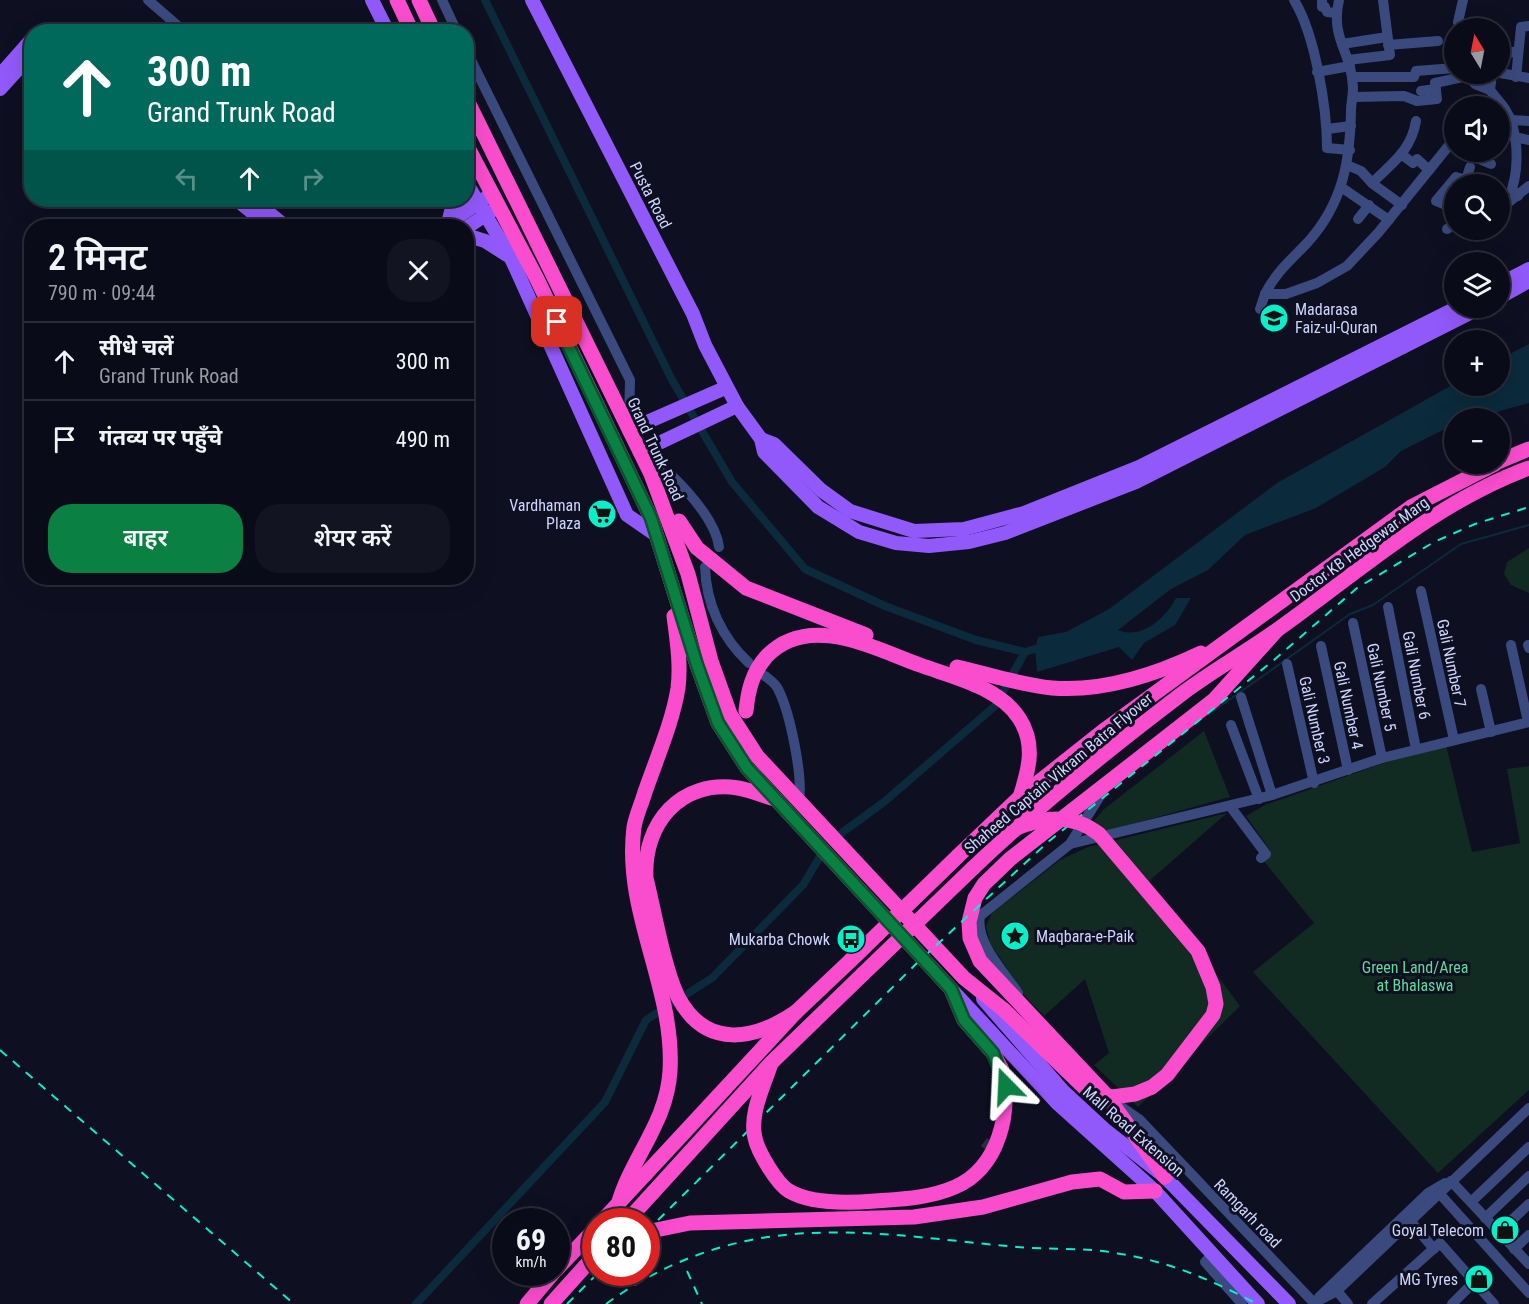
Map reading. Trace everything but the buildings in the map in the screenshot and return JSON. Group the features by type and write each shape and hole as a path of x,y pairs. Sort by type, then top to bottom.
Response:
{"highway":[{"path":"397,0 408,24"},
{"path":"419,0 430,24"},
{"name":"Grand Trunk Road","path":"474,114 656,488 688,574 711,661 730,714 752,747 801,810"},
{"name":"Grand Trunk Road","path":"474,165 489,204 537,279 651,518 718,723 747,768 778,801 801,810"},
{"path":"1510,457 1529,449"},
{"name":"Doctor KB Hedgewar Marg","path":"1276,630 1422,522 1492,482 1529,468"},
{"name":"Doctor KB Hedgewar Marg","path":"1256,622 1411,507 1475,474"},
{"path":"656,488 697,549 746,588 824,621 956,667 1052,688 1082,687 1151,672 1191,657 1256,622"},
{"path":"669,578 679,658 678,690 634,824 632,852 635,895 679,998 686,1009 704,1026 728,1035 754,1034 777,1025 796,1012"},
{"name":"Shaheed Captain Vikram Batra Flyover","path":"615,1208 796,1012 1020,796 1103,731 1256,622"},
{"path":"1165,1177 1106,1095 976,954 969,930 972,905 984,884 1011,859 1214,700 1276,630"},
{"name":"Shaheed Captain Vikram Batra Flyover","path":"639,1208 771,1063 1014,829 1180,695 1276,630"},
{"path":"752,747 746,711 752,678 772,651 787,641 810,636 853,641 965,682 991,693 1011,707 1024,728 1030,752 1030,764 1020,796"},
{"path":"618,1205 623,1186 659,1121 666,1102 671,1045 653,939 646,878 645,861 651,835 668,810 691,794 722,787 739,788 778,801"},
{"path":"801,810 877,882 964,978 1004,1010 1088,1091 1112,1097 1135,1094 1152,1087 1167,1075 1206,1028 1216,1004 1213,987 1198,951 1099,834 1083,823 1061,818 1038,820 1014,829"},
{"path":"771,1063 755,1113 754,1137 762,1158 789,1191 839,1204 918,1198 957,1186 977,1171 988,1158 1002,1128 1006,1086 1001,1068 993,1053 964,1020 951,989 864,895 801,810"},
{"path":"660,1229 690,1223 914,1217 983,1207 1072,1182 1100,1179 1124,1192 1155,1191"},
{"path":"570,1255 582,1243"},
{"path":"551,1304 582,1269"},
{"path":"527,1304 542,1286"}],"main road":[{"path":"372,0 384,24"},
{"name":"Pusta Road","path":"532,0 693,314 725,388 730,409 761,439"},
{"path":"0,75 24,48"},
{"path":"0,89 24,63"},
{"path":"474,190 489,204 627,515 656,536"},
{"path":"458,219 489,204"},
{"path":"474,220 489,204"},
{"path":"246,207 260,219"},
{"path":"262,207 276,219"},
{"path":"474,238 485,241 511,258"},
{"path":"1510,279 1529,269"},
{"path":"1510,291 1529,281"},
{"path":"761,439 774,444 821,490 850,511 887,525 914,531 964,529 1024,513 1139,467 1444,314"},
{"path":"761,439 764,452 818,507 859,532 896,543 929,546 969,542 1005,533 1157,472 1460,318"},
{"path":"629,430 725,388"},
{"path":"640,452 676,437 730,409"},
{"name":"Mall Road Extension","path":"964,978 1064,1092 1104,1129 1165,1177 1289,1304"},
{"name":"Mall Road Extension","path":"951,989 1057,1103 1155,1191 1209,1258 1258,1304"}],"street":[{"path":"148,0 175,24"},
{"path":"442,0 454,24"},
{"path":"1260,309 1264,294 1275,274 1309,241 1341,187 1347,165 1353,97 1350,68 1337,31 1336,13 1340,0"},
{"path":"1317,72 1350,68 1390,55 1383,0"},
{"path":"1459,18 1463,0"},
{"path":"1297,1 1309,33 1317,72 1327,129 1327,148 1350,150"},
{"path":"1322,1 1327,12 1336,13"},
{"path":"1516,77 1521,27 1529,26"},
{"path":"1342,44 1438,41"},
{"path":"1510,52 1518,51"},
{"path":"474,66 630,381 629,430"},
{"path":"1350,68 1414,78 1416,71 1444,69"},
{"path":"1510,76 1529,78"},
{"path":"1353,97 1404,96 1417,101 1437,99 1436,83 1444,81"},
{"path":"1475,84 1490,90"},
{"path":"1491,84 1491,96"},
{"path":"1420,91 1436,89"},
{"path":"1518,196 1512,189 1516,164 1510,120 1529,121"},
{"path":"1372,183 1389,169 1409,145 1416,121"},
{"path":"1327,129 1351,126"},
{"path":"1514,137 1529,138"},
{"path":"1264,294 1287,294 1337,273 1360,254 1444,152"},
{"path":"1401,154 1413,163 1417,159 1429,171"},
{"path":"1470,174 1472,162 1491,164"},
{"path":"1347,165 1361,171 1372,183 1402,205"},
{"path":"1510,202 1529,186"},
{"path":"1341,187 1389,220"},
{"path":"1444,191 1436,201 1444,204"},
{"path":"1358,219 1369,206"},
{"path":"640,452 658,462 682,487 715,533 718,547"},
{"path":"705,567 705,582 720,625 732,645 749,663"},
{"name":"Gali Number 7","path":"1421,591 1454,741"},
{"name":"Gali Number 6","path":"1388,607 1416,749"},
{"name":"Gali Number 5","path":"1353,623 1382,758"},
{"path":"1070,844 1259,799 1314,783 1382,758 1528,722 1511,645"},
{"name":"Gali Number 4","path":"1321,646 1348,770"},
{"name":"Gali Number 3","path":"1287,664 1314,783"},
{"path":"765,676 776,685 781,697 799,767 801,810"},
{"path":"1481,689 1491,732"},
{"path":"1241,697 1272,795"},
{"path":"1232,725 1259,799"},
{"path":"1032,1016 982,940 978,926 980,916 1070,844 1110,781"},
{"path":"1230,806 1266,854 1261,858"},
{"name":"Ramgarh road","path":"1106,1095 1139,1119 1314,1304"},
{"path":"1314,1304 1408,1218 1439,1193 1529,1108"},
{"path":"1471,1202 1529,1147"},
{"path":"1485,1218 1529,1176"},
{"path":"1314,1304 1337,1291 1408,1218 1428,1193 1451,1180"},
{"path":"1451,1180 1529,1264"},
{"path":"1439,1193 1529,1293"},
{"path":"1499,1232 1529,1204"},
{"path":"1408,1218 1434,1249"},
{"path":"1515,1249 1529,1235"},
{"path":"1372,1304 1440,1243 1494,1304"},
{"path":"1209,1258 1242,1304"},
{"path":"1452,1304 1474,1282"},
{"path":"1337,1291 1348,1304"}],"green space":[{"path":"1529,548 1529,593 1511,585 1504,574 1507,562"},
{"path":"1204,731 1230,797 1107,831 1094,821 1103,810"},
{"name":"Green Land/Area at Bhalaswa","path":"1446,745 1472,852 1520,843 1507,769 1529,766 1529,1090 1438,1173 1253,972 1314,923 1263,860 1270,850 1246,816 1265,805 1415,752"},
{"path":"1227,813 1148,882 1240,1006 1138,1107 1094,1065 1109,1053 1085,979 1044,1016 1025,996 990,943 986,926 992,913 1060,860 1088,847"}],"water":[{"path":"1529,344 1529,403 1510,408 1444,408 1444,430 1401,451 1385,467 1316,508 1245,535 1208,570 1171,589 1118,630 1135,632 1144,630 1166,613 1176,598 1191,598 1175,625 1144,643 1132,660 1119,647 1037,672 1035,649 1038,637 1066,632 1109,609 1277,483 1444,389 1444,396 1510,396 1510,354"}],"waterway":[{"path":"485,0 672,380 732,482 805,569 885,606 976,640 1025,652"},
{"path":"1208,715 1350,614 1373,605 1461,544 1529,525"},
{"path":"832,840 884,802 995,706 1025,652 1045,646"},
{"path":"416,1304 605,1102 646,1020 712,978 803,885 824,850"}],"tunnel":[{"path":"984,1142 1000,1154"}],"railway":[{"path":"660,1218 917,963 1048,842 1274,660 1357,588 1434,542 1475,524 1529,507"},
{"path":"0,1050 294,1304"},
{"path":"606,1304 636,1284 668,1267 719,1248 771,1237 841,1232 912,1236 1017,1247 1108,1252 1174,1267 1208,1280 1257,1304"},
{"path":"687,1271 702,1304"},
{"path":"567,1304 585,1286"}],"place":[{"name":"Madarasa Faiz-ul-Quran","path":"1274,318"},
{"name":"Vardhaman Plaza","path":"602,514"},
{"name":"Maqbara-e-Paik","path":"1015,936"},
{"name":"Mukarba Chowk","path":"851,939"},
{"name":"Goyal Telecom","path":"1505,1230"},
{"name":"MG Tyres","path":"1479,1279"}],"route":[{"path":"557,322 651,518 697,665 718,723 747,768 951,989 964,1020 993,1053 1001,1068 1006,1086"}]}
